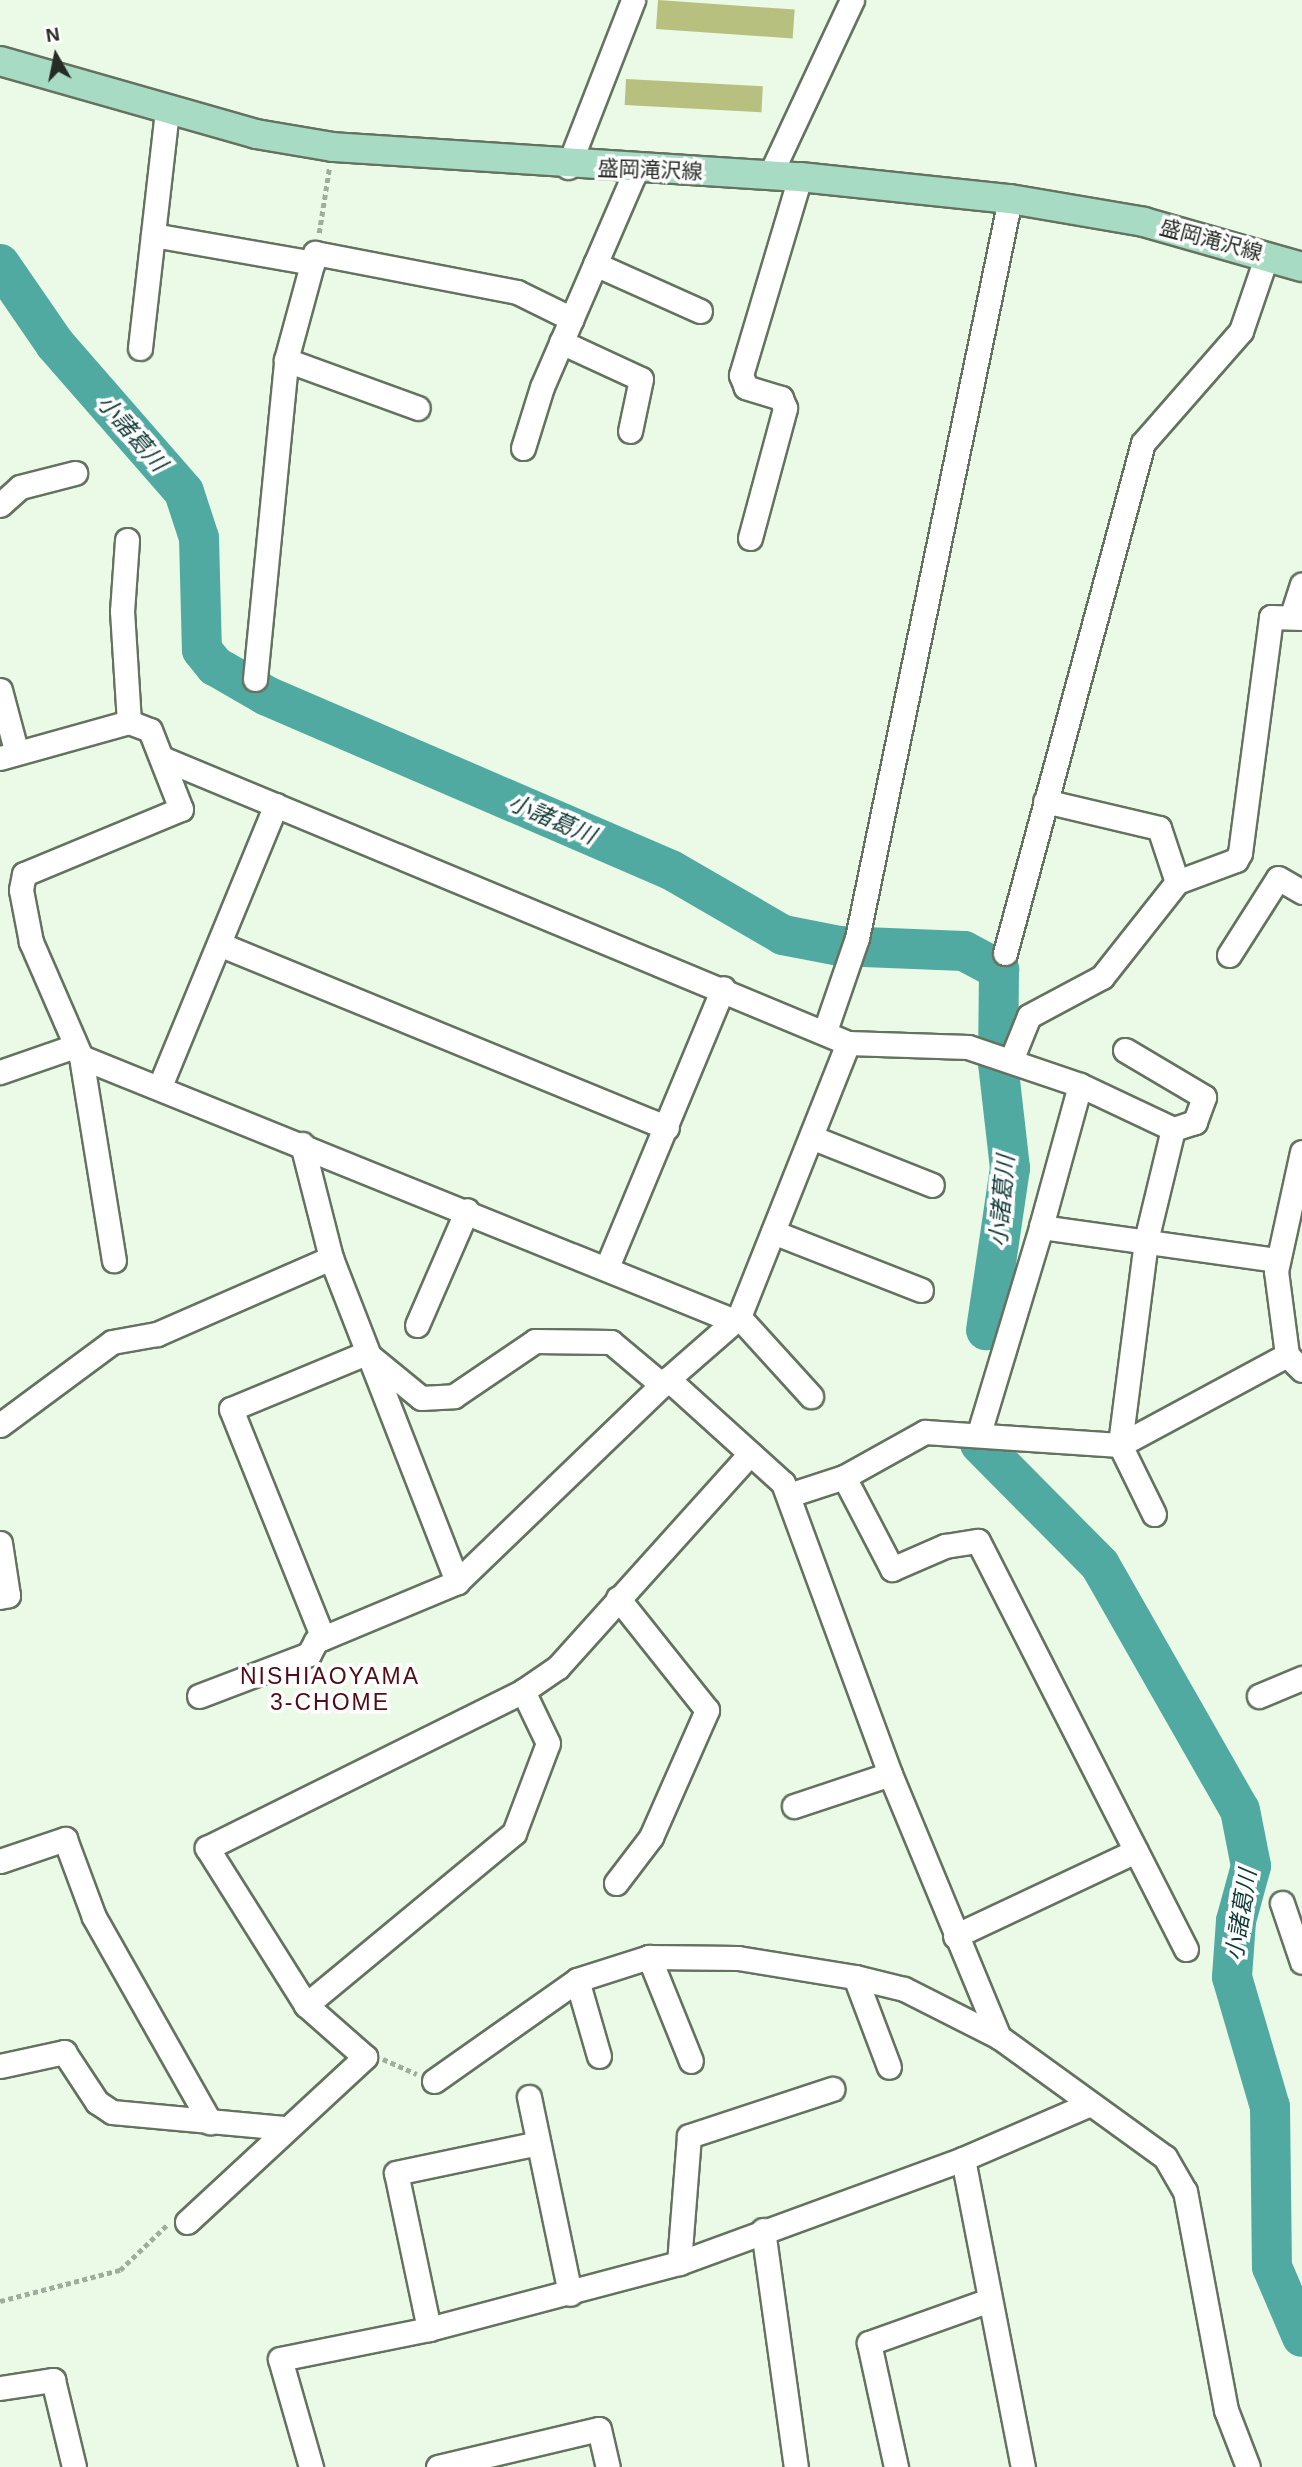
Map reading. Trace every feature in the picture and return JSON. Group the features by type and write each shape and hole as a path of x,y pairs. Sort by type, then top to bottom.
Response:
{"main road":[{"name":"盛岡滝沢線","path":"0,61 167,111 333,147 568,167 800,177 1010,199 1144,222 1301,264"}],"street":[{"path":"568,167 633,0"},
{"path":"770,175 852,0"},
{"path":"140,348 167,111"},
{"path":"523,448 561,342 636,170"},
{"path":"750,538 785,408 781,398 746,387 741,375 800,177"},
{"path":"826,1028 854,948 1010,199"},
{"path":"153,235 314,258 516,292 572,319"},
{"path":"1005,953 1143,443 1241,331 1266,255"},
{"path":"255,679 286,360 314,258"},
{"path":"595,264 700,311"},
{"path":"561,342 641,379 630,431"},
{"path":"286,360 418,408"},
{"path":"0,505 20,487 75,473"},
{"path":"127,540 122,611 129,722"},
{"path":"1005,1056 1029,1016 1102,976 1177,883 1236,860 1240,853 1271,617 1297,616 1302,585"},
{"path":"0,690 8,754 129,722 150,730 181,809 24,874 10,891 77,1052 114,1260"},
{"path":"162,758 826,1028 848,1042 1005,1056 1080,1085 1173,1129 1195,1122 1204,1097 1125,1050"},
{"path":"1045,801 1159,828 1177,883"},
{"path":"160,1086 276,805"},
{"path":"1228,955 1278,878 1302,892"},
{"path":"219,944 667,1128"},
{"path":"607,1268 723,988"},
{"path":"199,1696 309,1654 323,1638 457,1582 665,1382 735,1319 773,1232 848,1042"},
{"path":"0,1072 77,1052 735,1319 811,1396"},
{"path":"979,1433 1041,1227 1080,1085"},
{"path":"1154,1514 1120,1446 1146,1241 1173,1129"},
{"path":"811,1137 932,1185"},
{"path":"302,1144 331,1258 457,1582"},
{"path":"789,1495 844,1477 925,1432 979,1433 1120,1446 1295,1362 1277,1260 1302,1152"},
{"path":"416,1325 467,1210"},
{"path":"1041,1227 1277,1260"},
{"path":"773,1232 921,1290"},
{"path":"0,1425 112,1342 158,1334 331,1258"},
{"path":"366,1353 421,1398 454,1396 536,1341 611,1342 665,1382 750,1454 789,1495 890,1774 999,2037"},
{"path":"323,1638 231,1409 366,1353"},
{"path":"187,2222 365,2057 306,2006 207,1848 523,1691 558,1667 750,1454"},
{"path":"844,1477 892,1569 944,1546 978,1541 1186,1949"},
{"path":"0,1543 8,1595 0,1597"},
{"path":"616,1883 651,1838 707,1710 618,1598"},
{"path":"1259,1696 1302,1678"},
{"path":"306,2006 514,1833 548,1743 523,1691"},
{"path":"794,1806 890,1774"},
{"path":"0,1861 65,1839 93,1917 210,2122"},
{"path":"955,1936 1136,1851"},
{"path":"1282,1903 1302,1962"},
{"path":"649,1957 691,2061"},
{"path":"434,2081 578,1980 649,1957 738,1958 855,1977 904,1989 1042,2062 1090,2104 1165,2157 1185,2191 1226,2410 1248,2467"},
{"path":"855,1977 889,2067"},
{"path":"578,1980 599,2056"},
{"path":"0,2066 64,2052 97,2102 112,2112 286,2128"},
{"path":"679,2263 689,2136 832,2089"},
{"path":"529,2097 570,2294"},
{"path":"311,2467 280,2359 429,2329 570,2294 679,2263 763,2230 963,2159 1090,2104"},
{"path":"429,2329 396,2173 538,2143"},
{"path":"963,2159 1023,2467"},
{"path":"763,2230 796,2467"},
{"path":"895,2467 869,2343 990,2300"},
{"path":"0,2388 53,2380 74,2467"},
{"path":"451,2465 599,2429 608,2467"}],"path":[{"path":"314,258 333,147"},
{"path":"365,2057 434,2081"},
{"path":"0,2301 120,2270 160,2225 187,2222"}],"building":[{"path":"658,0 795,10 793,38 656,29"},
{"path":"626,79 763,86 761,112 625,105"}],"waterway":[{"name":"小諸葛川","path":"0,264 55,344 184,492 199,538 202,650 215,666 267,696 671,870 783,935 839,946 964,951 999,970 998,1063 1010,1168 986,1330"},
{"name":"小諸葛川","path":"980,1444 1100,1565 1240,1810 1251,1866 1236,1921 1232,1977 1270,2107 1272,2267 1302,2337"}],"district":[{"name":"NISHIAOYAMA 3-CHOME","path":"330,1689"}]}
